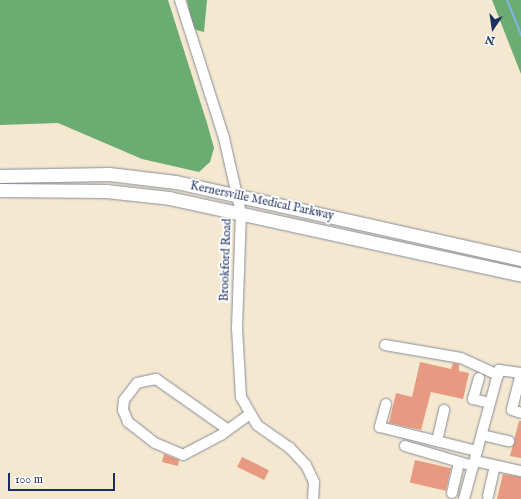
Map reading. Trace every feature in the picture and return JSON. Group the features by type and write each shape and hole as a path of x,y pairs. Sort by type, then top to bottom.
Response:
{"main road":[{"name":"Kernersville Medical Parkway","path":"5,176 134,176 237,194 521,259"},
{"path":"5,176 5,190"},
{"name":"Kernersville Medical Parkway","path":"5,190 154,196 241,213 521,275"},
{"path":"445,257 448,243"}],"street":[{"name":"Brookford Road","path":"180,0 224,138 241,213 238,364 242,396 250,415 264,432 289,447 306,465 314,482 313,499"},
{"path":"385,345 461,358 498,372 521,373 518,392 512,410 521,413"},
{"path":"464,499 498,372"},
{"path":"479,378 473,399 490,403"},
{"path":"227,429 156,379 137,383 124,400 123,410 128,422 168,451 183,455 227,429 250,415"},
{"path":"386,404 380,427 437,441 475,459 495,466 521,471"},
{"path":"437,441 444,410"},
{"path":"482,435 509,441"},
{"path":"404,446 459,463 475,459"},
{"path":"452,493 459,463"},
{"path":"488,496 495,466"}],"green space":[{"path":"0,0 168,0 214,148 210,162 199,172 142,159 58,123 0,125"},
{"path":"187,0 207,0 204,32 193,29"},
{"path":"492,0 521,0 521,74 519,69"}],"building":[{"path":"420,362 451,369 453,363 459,364 459,371 469,373 463,399 431,392 421,430 389,423 396,393 412,397"},
{"path":"519,421 521,421 521,458 510,456"},
{"path":"164,454 179,460 178,466 162,462"},
{"path":"242,457 269,470 264,480 237,467"},
{"path":"415,460 451,468 446,491 410,482"},
{"path":"503,474 521,477 521,499 497,499"}],"waterway":[{"path":"507,0 521,35"}]}
